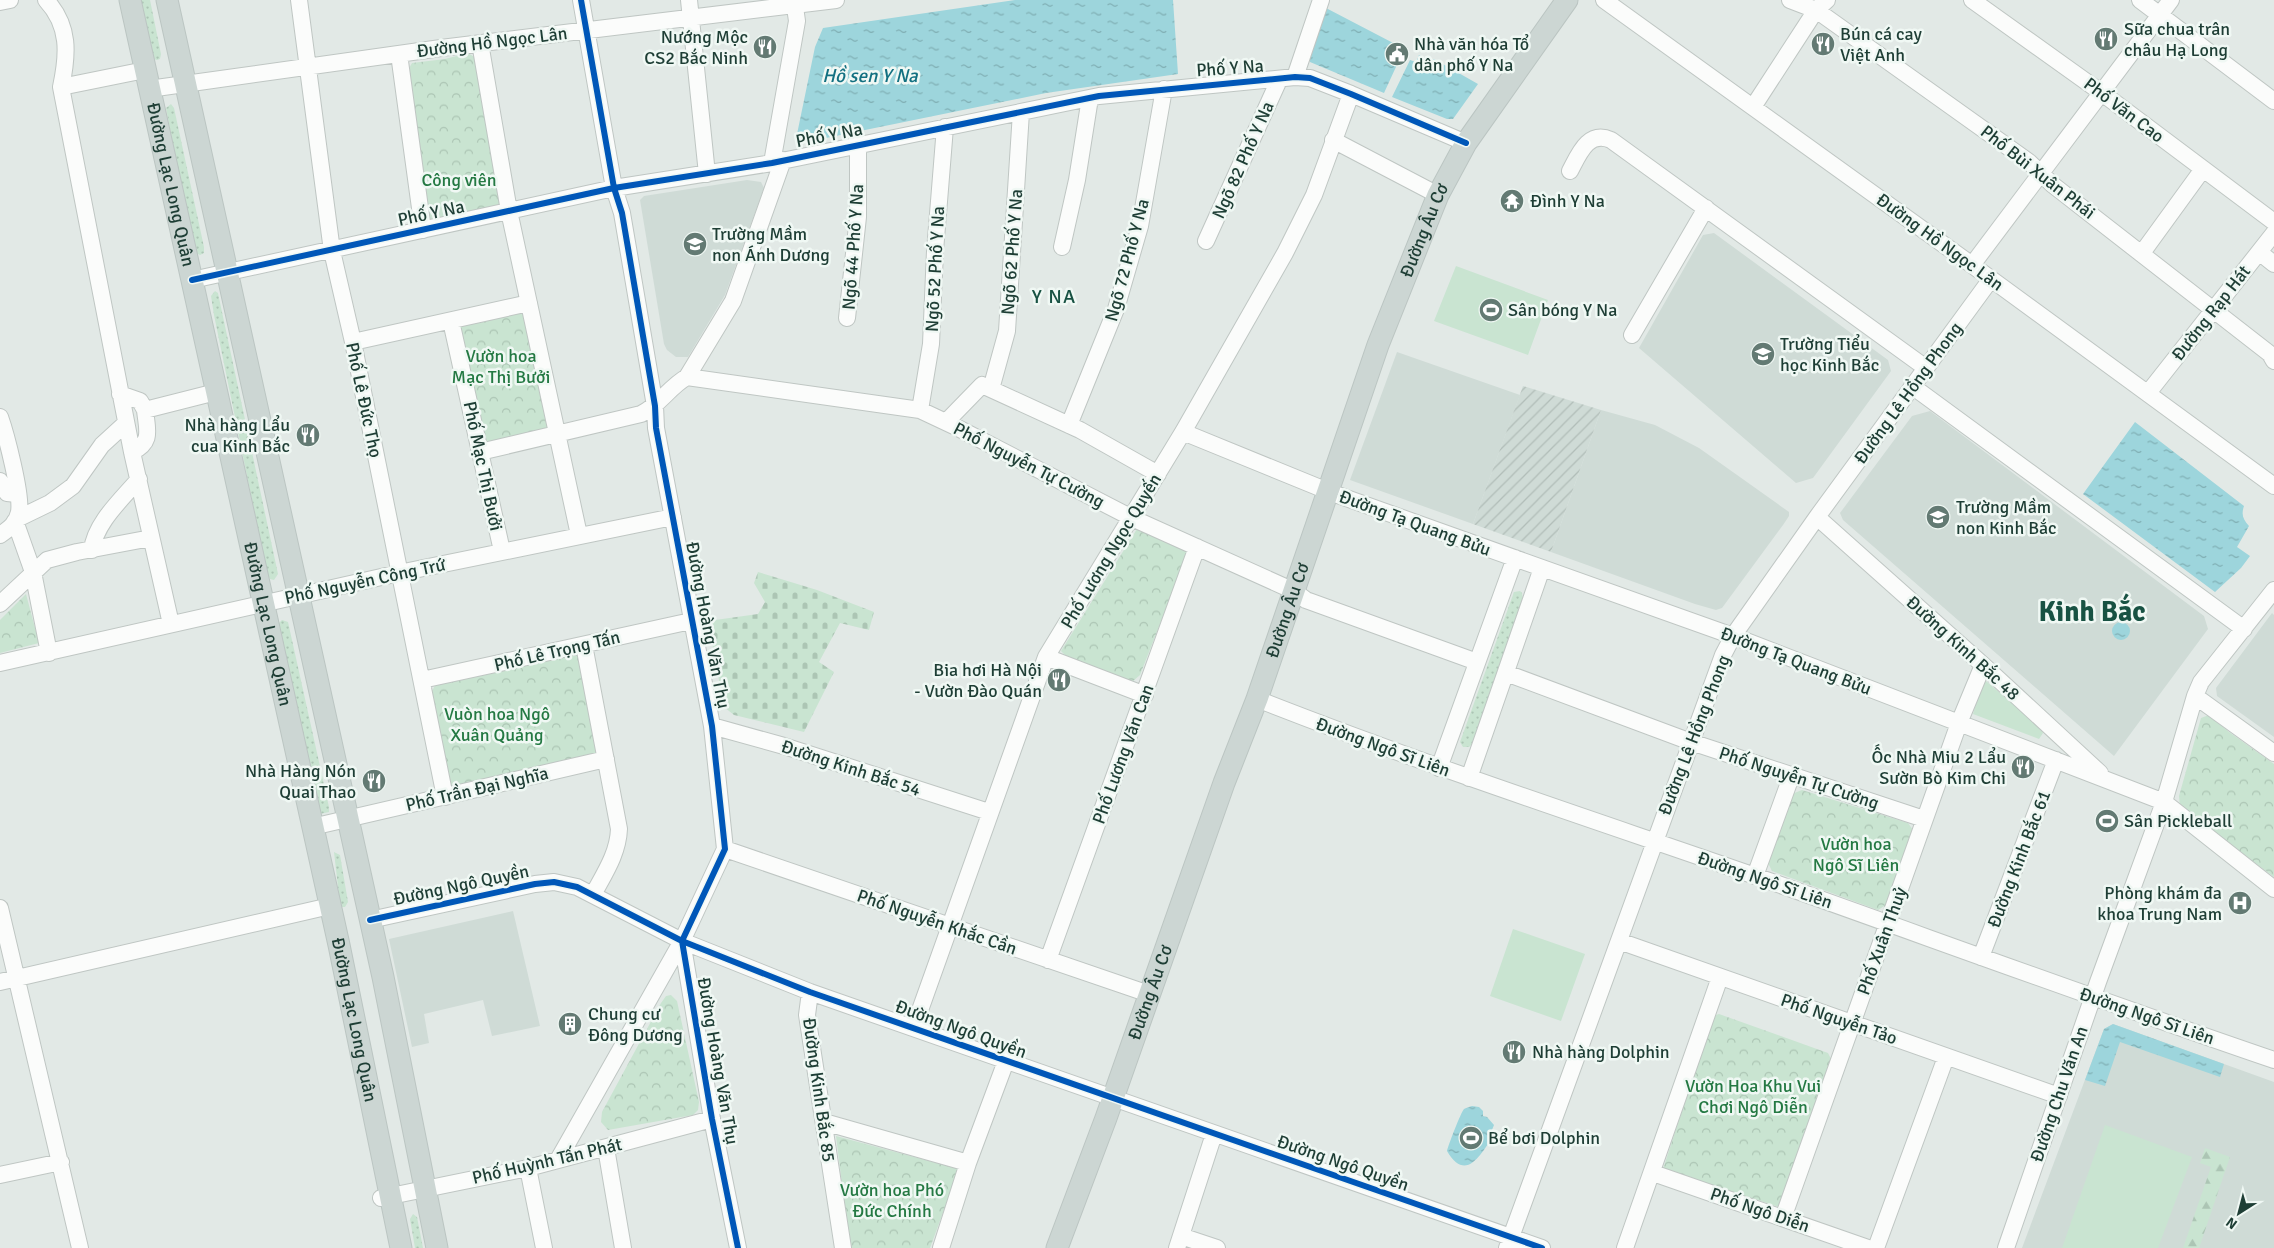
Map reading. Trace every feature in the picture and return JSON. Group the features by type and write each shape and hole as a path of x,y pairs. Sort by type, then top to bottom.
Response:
{"main road":[{"name":"Đường Lạc Long Quân","path":"130,0 330,906 386,1197 401,1248"},
{"name":"Đường Lạc Long Quân","path":"167,0 348,818 437,1248"},
{"name":"Đường Âu Cơ","path":"1057,1248 1224,783 1257,699 1327,491 1384,330 1438,195 1466,143 1567,0"}],"street":[{"path":"0,2 10,0"},
{"path":"46,0 59,17 65,30 67,57 61,87 120,394 171,624"},
{"name":"Phố Lê Đức Thọ","path":"299,0 332,251 353,342 445,797"},
{"name":"Đường Hoàng Văn Thụ","path":"581,0 614,188 622,213 655,406 656,428 712,726 725,849"},
{"path":"689,0 707,174"},
{"name":"Đường Hồ Ngọc Lân","path":"61,87 147,79 185,84 309,65 794,3 836,0"},
{"name":"Ngõ 82 Phố Y Na","path":"1206,241 1287,78 1321,0"},
{"name":"Đường Hồ Ngọc Lân","path":"1604,0 2274,485"},
{"name":"Phố Bùi Xuân Phái","path":"1790,0 1820,3 2022,156 2053,185 2142,252 2270,354 2274,361"},
{"name":"Phố Văn Cao","path":"1972,0 2102,93 2274,222"},
{"path":"2140,0 2274,101"},
{"path":"1972,265 2171,0"},
{"path":"480,452 641,414 655,406 676,384 687,377 733,301 778,161 797,21 794,3"},
{"path":"1753,107 1820,3"},
{"path":"480,43 509,212 579,535"},
{"path":"399,54 423,230"},
{"name":"Phố Y Na","path":"192,280 614,188 778,161 1090,98 1164,89 1287,78 1310,78 1466,143"},
{"name":"Ngõ 72 Phố Y Na","path":"1069,425 1116,309 1140,226 1164,89"},
{"name":"Phố Lương Ngọc Quyến","path":"914,1028 989,812 1046,657 1184,432 1302,221 1314,195 1351,94"},
{"path":"1062,246 1077,180 1090,98"},
{"name":"Ngõ 62 Phố Y Na","path":"991,389 1007,331 1021,112"},
{"name":"Ngõ 52 Phố Y Na","path":"920,410 931,344 935,251 945,127"},
{"path":"1570,171 1590,140 1606,138 1706,208 1926,368"},
{"path":"1334,140 1438,195"},
{"name":"Ngõ 44 Phố Y Na","path":"847,318 858,217 858,145"},
{"path":"2142,252 2203,169"},
{"path":"1632,335 1706,208"},
{"name":"Đường Rạp Hát","path":"2148,393 2274,233"},
{"path":"2259,252 2274,264"},
{"name":"Đường Lê Hồng Phong","path":"1509,1242 1723,654 1733,636 1816,518 1991,279"},
{"path":"353,342 529,304"},
{"name":"Phố Mạc Thị Bưởi","path":"451,321 502,552"},
{"name":"Phố Nguyễn Tự Cường","path":"687,377 920,410 1132,518 1294,591 1306,600 1477,662"},
{"path":"946,422 982,385 1069,425 1158,474"},
{"path":"1912,386 2244,629"},
{"path":"145,410 216,392"},
{"path":"120,394 140,401 145,410 146,441 142,447 132,452"},
{"path":"0,417 19,511 16,520 8,530 0,535"},
{"path":"16,520 50,503 73,486 102,445 126,423"},
{"name":"Đường Tạ Quang Bửu","path":"1184,432 1327,491 1733,636 2164,802 2274,889"},
{"path":"92,550 93,538 102,524 139,479"},
{"path":"0,481 7,493 17,494"},
{"name":"Phố Nguyễn Công Trứ","path":"0,663 400,573 673,517"},
{"name":"Đường Kinh Bắc 48","path":"1816,518 1983,665 2107,780"},
{"path":"16,520 33,572 49,653"},
{"path":"0,604 47,560 151,538"},
{"name":"Phố Lương Văn Can","path":"1048,960 1197,547"},
{"path":"1439,768 1515,558"},
{"path":"1469,778 1542,568"},
{"name":"Đường Chu Văn An","path":"2006,1248 2164,802 2195,696 2201,682 2274,590"},
{"name":"Phố Lê Trọng Tấn","path":"422,680 691,621"},
{"path":"584,645 618,815 618,840 609,866 593,895"},
{"path":"1046,657 1145,695"},
{"name":"Phố Xuân Thuỷ","path":"1782,1218 1958,723 1983,665"},
{"name":"Phố Nguyễn Tự Cường","path":"1506,673 1791,777 1924,819"},
{"path":"2195,696 2274,753"},
{"name":"Đường Ngô Sĩ Liên","path":"1257,699 1439,768 1755,876 2093,998 2274,1060"},
{"name":"Đường Kinh Bắc 54","path":"712,726 784,746 989,812"},
{"name":"Phố Trần Đại Nghĩa","path":"312,827 606,759"},
{"name":"Đường Kinh Bắc 61","path":"1981,957 2056,760"},
{"path":"1755,876 1791,777"},
{"path":"558,1160 682,941 725,849"},
{"name":"Phố Nguyễn Khắc Cần","path":"725,849 1149,994"},
{"name":"Đường Ngô Quyền","path":"370,920 535,884 554,882 569,885 593,895 682,941 810,992 1214,1134 1509,1242 1542,1248"},
{"path":"0,982 330,906"},
{"path":"0,908 80,1248"},
{"name":"Đường Hoàng Văn Thụ","path":"682,941 712,1119 738,1248"},
{"name":"Phố Nguyễn Tảo","path":"1619,941 2059,1096"},
{"path":"1625,1248 1720,977"},
{"name":"Đường Kinh Bắc 85","path":"810,992 807,1015 843,1248"},
{"path":"1876,1248 1946,1057"},
{"path":"941,1248 968,1163 1006,1061"},
{"name":"Phố Huỳnh Tấn Phát","path":"386,1197 528,1168 712,1119"},
{"path":"824,1122 968,1163"},
{"path":"1214,1134 1178,1242 1217,1248"},
{"path":"606,1148 623,1248"},
{"path":"0,1175 61,1162"},
{"path":"528,1168 544,1248"},
{"name":"Phố Ngô Diễn","path":"1652,1173 1868,1248"}],"shaded area":[{"name":"Trường Mầm non Ánh Dương","path":"747,180 761,182 764,188 725,295 688,357 676,357 667,350 664,344 640,200 644,196"},
{"name":"Trường Tiểu học Kinh Bắc","path":"1714,233 1888,360 1891,371 1813,478 1796,483 1639,348 1703,235"},
{"path":"1397,352 1520,395 1473,524 1350,480"},
{"path":"1523,386 1601,410 1551,552 1473,524"},
{"path":"1601,410 1655,425 1699,448 1789,512 1789,516 1783,525 1722,608 1716,610 1695,604 1551,552"},
{"path":"1930,411 2204,616 2208,629 2114,756 1843,520 1840,513 1912,416"},
{"path":"2272,613 2274,615 2274,737 2217,696 2216,688"},
{"path":"513,911 540,1026 492,1036 483,1000 424,1014 429,1043 412,1047 389,939"},
{"path":"2113,1024 2274,1082 2274,1248 2022,1248 2104,1029"}],"green space":[{"path":"140,0 150,0 161,54 160,59 157,60 153,59"},
{"name":"Công viên","path":"468,53 479,60 500,202 497,210 426,221 408,70 412,63 445,59"},
{"path":"171,104 174,108 204,247 204,253 200,255 194,252 166,108"},
{"name":"Sân bóng Y Na","path":"1456,266 1548,300 1528,355 1434,321"},
{"path":"215,291 218,293 278,574 274,580 270,579 267,573 214,315 211,296"},
{"name":"Vườn hoa Mạc Thị Bưởi","path":"527,311 552,427 486,448 459,322"},
{"path":"1137,529 1186,548 1187,555 1140,675 1132,682 1066,656 1061,651"},
{"path":"758,572 817,590 874,612 869,630 840,623 819,662 834,672 804,732 734,715 724,707 708,621 758,614 765,602 754,583"},
{"path":"1520,591 1523,600 1472,744 1469,747 1463,747 1460,742 1514,592"},
{"path":"26,594 39,643 0,653 0,620"},
{"path":"282,620 288,622 329,807 329,812 320,814 278,624"},
{"name":"Vuòn hoa Ngô Xuân Quảng","path":"577,650 600,752 455,792 445,784 432,691 438,680"},
{"path":"1986,681 2040,727 2043,733 2039,739 1973,714 1982,684"},
{"path":"2209,715 2229,732 2274,764 2274,877 2180,807 2179,796 2201,718"},
{"name":"Vườn hoa Ngô Sĩ Liên","path":"1802,790 1908,823 1913,830 1889,903 1878,910 1772,871 1768,863 1792,794"},
{"path":"334,852 340,855 348,902 345,907 342,907 340,904"},
{"path":"1513,929 1585,954 1561,1021 1490,996"},
{"path":"671,995 677,1001 699,1102 698,1110 693,1115 608,1130 601,1122 602,1112 661,1003 666,996"},
{"name":"Vườn Hoa Khu Vui Chơi Ngô Diễn","path":"1719,1014 1828,1053 1832,1061 1779,1207 1663,1169 1713,1016"},
{"path":"2105,1125 2192,1157 2158,1248 2062,1248"},
{"name":"Vườn hoa Phó Đức Chính","path":"836,1136 959,1169 930,1248 850,1248"},
{"path":"2205,1148 2230,1157 2199,1248 2183,1248 2211,1167 2200,1163"},
{"path":"413,1214 417,1217 423,1248 415,1248 410,1219"}],"water":[{"name":"Hồ sen Y Na","path":"1015,0 1173,0 1178,74 1046,93 821,139 796,139 815,47 823,28"},
{"path":"1326,8 1397,45 1394,52 1401,56 1384,93 1310,62 1309,58"},
{"path":"1419,55 1432,61 1434,59 1478,84 1453,119 1447,119 1392,97 1410,60 1416,62"},
{"path":"2135,422 2244,506 2243,517 2249,526 2237,547 2250,556 2241,568 2215,592 2083,494"},
{"path":"2121,622 2127,625 2130,631 2127,637 2121,640 2115,637 2112,631 2115,625"},
{"path":"2113,1024 2224,1064 2220,1077 2120,1042 2105,1086 2085,1080 2104,1029"},
{"name":"Bể bơi Dolphin","path":"1472,1106 1479,1107 1483,1111 1483,1116 1487,1117 1494,1125 1492,1130 1495,1134 1474,1162 1468,1165 1461,1165 1454,1161 1447,1151 1462,1111"}],"cycle path":[{"path":"581,0 614,188 622,213 655,406 656,428 712,726 725,849 682,941 712,1119 738,1248"},
{"path":"192,280 614,188 772,163 1099,96 1295,77 1310,78 1466,143"},
{"path":"370,920 535,884 554,882 577,887 682,941 810,992 1542,1248"}],"place":[{"name":"Sữa chua trân châu Hạ Long","path":"2106,39"},
{"name":"Bún cá cay Việt Anh","path":"1823,44"},
{"name":"Nướng Mộc CS2 Bắc Ninh","path":"765,47"},
{"name":"Nhà văn hóa Tổ dân phố Y Na","path":"1397,54"},
{"name":"Đình Y Na","path":"1512,201"},
{"name":"Trường Mầm non Ánh Dương","path":"695,244"},
{"name":"Sân bóng Y Na","path":"1491,310"},
{"name":"Trường Tiểu học Kinh Bắc","path":"1763,354"},
{"name":"Nhà hàng Lẩu cua Kinh Bắc","path":"308,435"},
{"name":"Trường Mầm non Kinh Bắc","path":"1938,517"},
{"name":"Bia hơi Hà Nội - Vườn Đào Quán","path":"1059,680"},
{"name":"Ốc Nhà Miu 2 Lẩu Sườn Bò Kim Chi","path":"2023,767"},
{"name":"Nhà Hàng Nón Quai Thao","path":"374,781"},
{"name":"Sân Pickleball","path":"2107,821"},
{"name":"Phòng khám đa khoa Trung Nam","path":"2240,903"},
{"name":"Chung cư Đông Dương","path":"570,1024"},
{"name":"Nhà hàng Dolphin","path":"1514,1052"},
{"name":"Bể bơi Dolphin","path":"1471,1138"}],"district":[{"name":"Y NA","path":"1054,296"},
{"name":"Kinh Bắc","path":"2092,611"}]}
